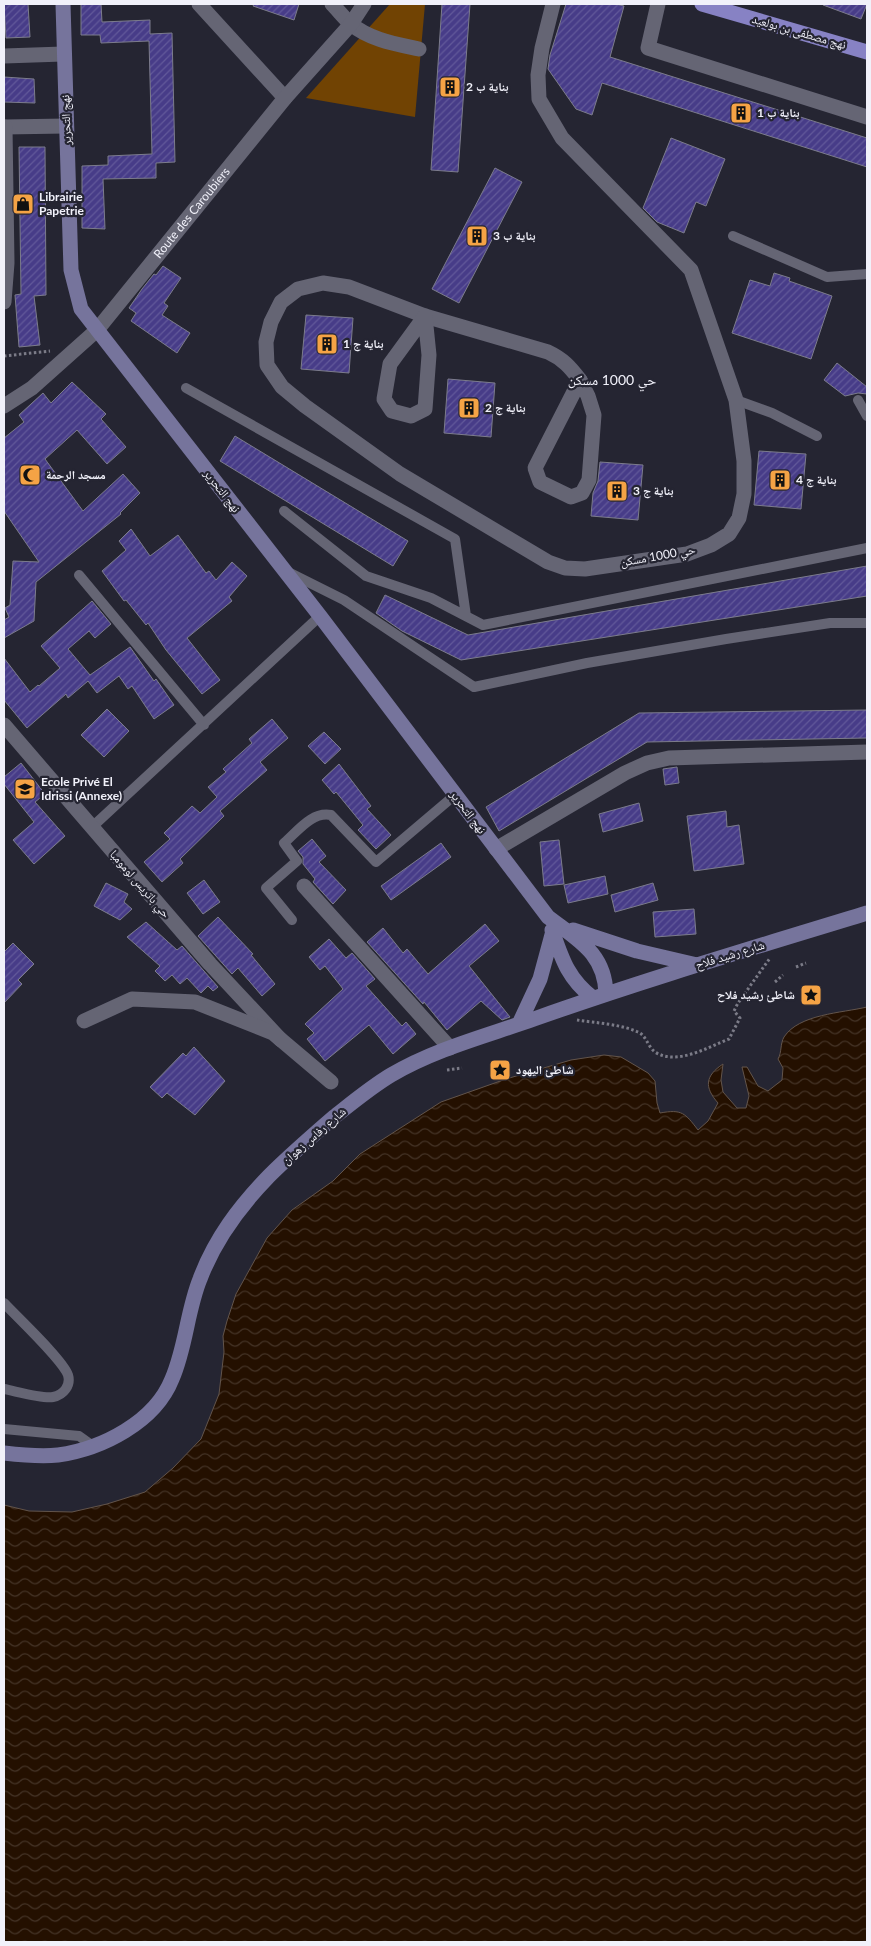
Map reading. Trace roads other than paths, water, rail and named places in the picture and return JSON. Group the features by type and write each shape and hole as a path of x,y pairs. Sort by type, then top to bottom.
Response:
{"main road":[{"name":"نهج مصطفى بن بولعيد","path":"702,4 722,7 867,52"}],"street":[{"name":"نهج التحرير","path":"63,4 63,54 71,270 81,309 320,616 553,924 586,946 594,954 604,973 600,996 574,981 567,970 553,924"},
{"path":"199,4 285,98"},
{"path":"332,4 351,24 367,35 419,49"},
{"name":"Route des Caroubiers","path":"4,406 32,388 97,330 285,98 351,24 364,4"},
{"name":"حي 1000 مسكن","path":"553,4 542,48 538,75 539,99 562,138 691,270 736,400 744,461 744,494 739,518 729,534 711,545 687,554 585,569 565,568 527,550 400,474 282,387 267,365 266,342 271,322 281,302 298,289 323,283 349,287 425,316 548,352 568,364 580,380 594,415 590,480 582,492 571,497 540,482 535,468 580,380"},
{"path":"658,4 648,48 867,117"},
{"path":"4,56 63,54"},
{"path":"4,302 7,263 4,127 66,126"},
{"path":"425,316 429,355 425,409 411,416 392,411 384,399 390,364 425,316"},
{"name":"حي باتريس لومومبا","path":"4,724 91,828 210,964 281,1040"},
{"path":"496,849 647,762 669,758 867,752"},
{"path":"304,886 450,1048"},
{"name":"شارع رشيد فلاح","path":"600,996 867,913"},
{"path":"519,1024 540,979 553,924 637,951 699,965"},
{"name":"شارع رفاس زهوان","path":"4,1453 57,1455 93,1446 129,1428 159,1402 172,1381 179,1361 195,1293 217,1240 244,1203 296,1149 365,1092 407,1066 450,1048 600,996"},
{"name":"حي باتريس لومومبا","path":"84,1020 132,999 195,1002 273,1033 331,1082"}],"lane":[{"path":"733,236 827,277 867,274"},
{"path":"186,388 455,539 466,616"},
{"path":"736,400 772,413 817,436"},
{"path":"858,400 867,416"},
{"path":"284,511 366,576 431,598 483,625 867,548"},
{"path":"284,570 344,600 474,687 587,663 717,641 830,623 867,623"},
{"path":"79,575 204,725"},
{"path":"91,828 320,616"},
{"path":"292,920 266,888 297,861 284,844 314,816 324,813 331,815 376,862 455,795"},
{"path":"4,1303 60,1362 67,1373 69,1382 65,1391 53,1397 4,1389"},
{"path":"4,1429 79,1436 93,1446"}],"water":[{"path":"867,1007 867,1942 4,1942 4,1505 29,1511 72,1512 107,1504 145,1492 173,1468 201,1439 219,1394 224,1352 223,1336 227,1321 236,1294 267,1238 292,1210 333,1181 360,1154 441,1102 506,1079 571,1060 604,1055 621,1057 648,1073 655,1081 660,1113 678,1112 686,1116 698,1130 708,1121 718,1103 710,1092 708,1082 717,1068 723,1064 721,1080 723,1092 737,1108 746,1108 749,1096 742,1067 747,1067 758,1086 768,1091 782,1080 783,1068 778,1059 784,1037 791,1029 810,1019"}],"place":[{"name":"بناية ب 2","path":"450,87"},
{"name":"بناية ب 1","path":"741,113"},
{"name":"Librairie Papetrie","path":"23,204"},
{"name":"بناية ب 3","path":"477,236"},
{"name":"بناية ج 1","path":"327,344"},
{"name":"بناية ج 2","path":"469,408"},
{"name":"مسجد الرحمة","path":"30,475"},
{"name":"بناية ج 4","path":"780,480"},
{"name":"بناية ج 3","path":"617,491"},
{"name":"Ecole Privé El Idrissi (Annexe)","path":"25,789"},
{"name":"شاطئ رشيد فلاح","path":"811,995"},
{"name":"شاطئ اليهود","path":"500,1070"}],"district":[{"name":"حي 1000 مسكن","path":"612,380"}]}
